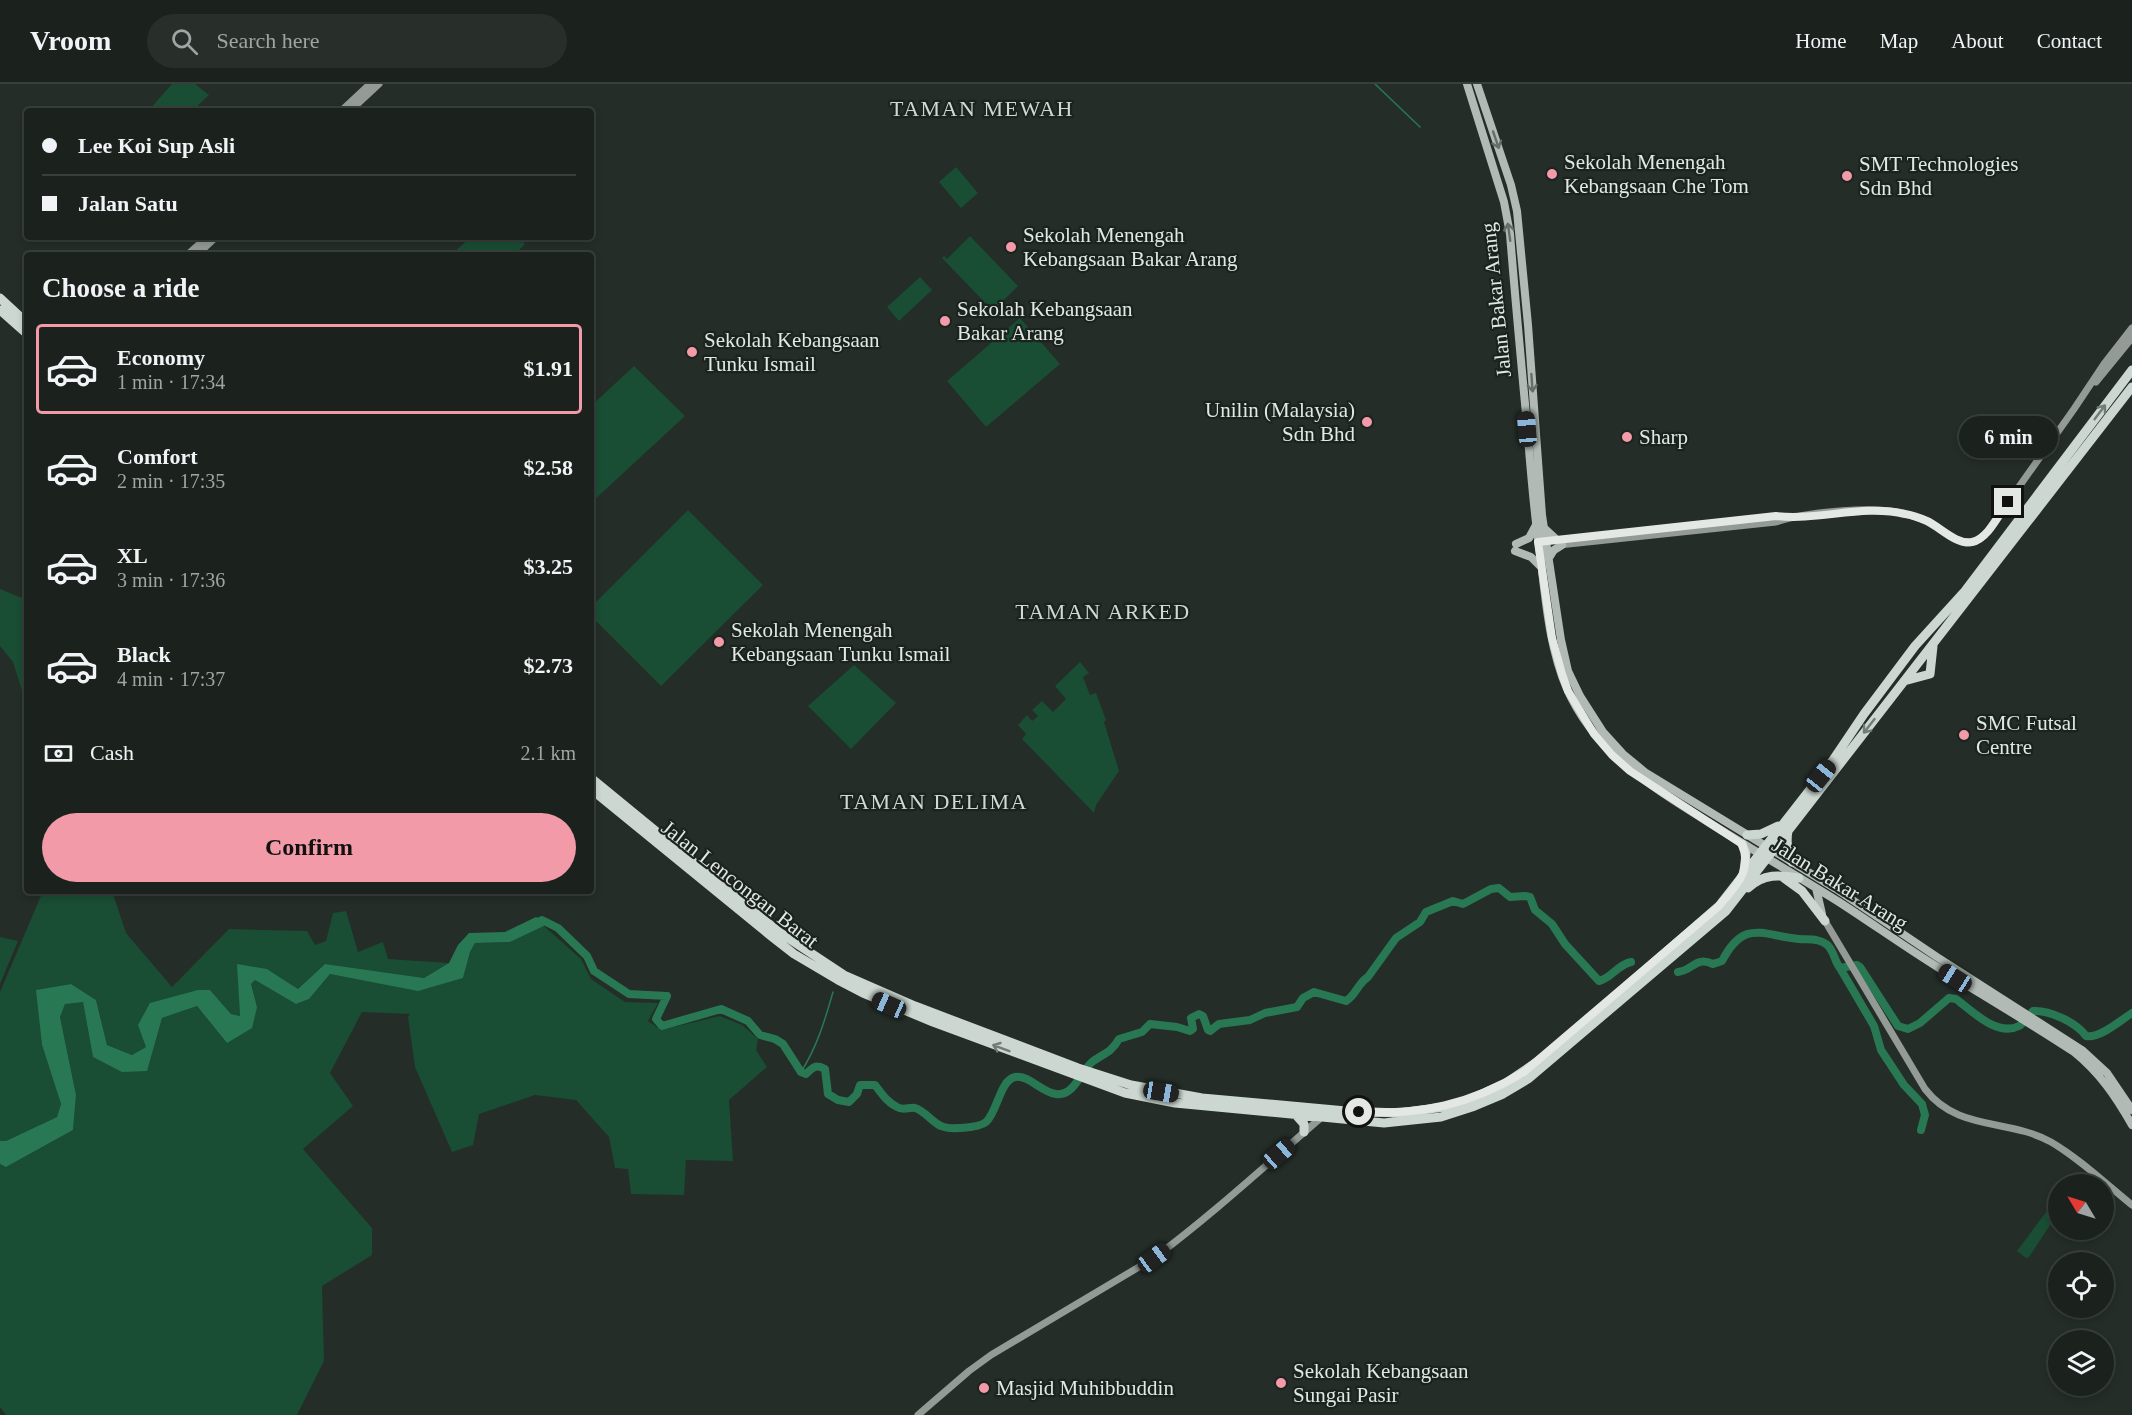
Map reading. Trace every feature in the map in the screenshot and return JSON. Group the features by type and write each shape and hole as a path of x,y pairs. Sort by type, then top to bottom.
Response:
{"highway":[{"path":"0,298 24,320"},
{"path":"0,310 24,331"},
{"path":"1917,663 1916,658 1919,651 2132,370"},
{"path":"1765,852 1904,681 2132,387"},
{"path":"1792,862 1786,842 1786,826 1864,714 1915,646 1965,591"},
{"path":"1904,681 1930,674 1934,641"},
{"path":"1864,714 1882,697 1904,670 1912,663 1917,663"},
{"name":"Jalan Lencongan Barat","path":"594,780 779,932 825,963 870,987 1076,1072"},
{"name":"Jalan Lencongan Barat","path":"594,791 771,936 817,968 889,1005 1097,1079 1125,1093 1176,1103 1384,1123 1407,1122 1441,1116 1472,1107 1503,1094 1528,1079 1726,912 1765,852"},
{"path":"1743,876 1746,865 1744,840 1786,826"},
{"name":"Jalan Lencongan Barat","path":"1097,1079 1180,1095 1330,1110 1382,1113 1418,1111 1460,1102 1506,1083 1547,1055 1719,906 1765,852"},
{"path":"1732,903 1756,881 1778,875 1799,878"},
{"path":"1778,875 1796,885 1826,921"},
{"path":"1295,1114 1304,1124 1304,1132"}],"main road":[{"path":"344,108 370,84"},
{"path":"353,108 379,84"},
{"path":"1468,88 1478,86"},
{"name":"Jalan Bakar Arang","path":"1478,86 1511,185 1517,211 1544,528 1541,567 1552,638 1568,691 1594,734 1630,771 1765,852 1799,878 1898,942 2082,1050 2098,1063 2114,1082 2132,1110"},
{"name":"Jalan Bakar Arang","path":"1468,88 1504,202 1510,234 1536,525 1549,559 1561,640 1568,670 1580,696 1603,732 1623,754 1646,773 1744,840"},
{"path":"191,252 204,240"},
{"path":"200,252 213,240"},
{"path":"1542,545 1776,516 1789,518 1881,511 1904,513 1928,522 1963,542 1975,542 1987,532 2104,364 2132,328"},
{"path":"2074,409 2132,338"},
{"path":"1536,525 1529,538 1516,548 1531,557 1541,567"},
{"path":"1544,528 1560,542"},
{"path":"1549,559 1560,542"},
{"name":"Jalan Bakar Arang","path":"1765,852 1792,862 1876,915 2019,1014"},
{"path":"1816,888 1826,921 1925,1089 1938,1104 1953,1113 1980,1122 2025,1131 2050,1142 2132,1205"},
{"path":"1826,921 1825,909 1839,902"},
{"name":"Jalan Bakar Arang","path":"2036,1024 2090,1065 2105,1082 2132,1125"},
{"path":"918,1415 991,1355 1154,1258 1228,1199 1330,1110"}],"shaded area":[{"path":"172,84 195,84 209,95 195,108 151,108"},
{"path":"956,167 978,193 961,208 939,182"},
{"path":"970,236 1018,286 993,311 942,258 944,256 947,259"},
{"path":"468,240 522,240 525,244 517,252 454,252"},
{"path":"920,277 932,290 899,321 887,307"},
{"path":"1020,318 1060,364 986,427 947,381"},
{"path":"634,366 685,416 594,500 594,403"},
{"path":"688,510 763,585 661,686 594,619 594,604"},
{"path":"0,589 24,599 24,697 13,662 0,646"},
{"path":"1080,662 1089,673 1083,677 1090,695 1096,693 1106,720 1104,722 1119,771 1096,805 1094,813 1022,739 1026,734 1018,725 1027,715 1032,721 1038,716 1032,710 1042,701 1053,712 1066,699 1055,686"},
{"path":"854,665 896,703 851,749 808,706"},
{"path":"42,894 113,894 126,933 172,987 229,929 307,931 315,945 326,941 333,913 346,911 358,952 383,942 388,959 449,963 424,978 325,964 298,989 267,969 238,965 240,1016 231,1014 210,990 151,1003 146,1047 132,1055 107,1045 96,1000 71,984 37,990 42,1045 61,1104 57,1117 6,1141 0,1141 0,992"},
{"path":"536,917 542,920 544,926 510,942 475,943 470,952 463,978 418,991 330,974 309,999 296,1004 255,980 251,984 257,1007 252,1028 227,1043 197,1006 162,1018 147,1071 122,1072 93,1057 83,1002 65,1004 60,1017 76,1095 73,1130 6,1167 0,1164 0,1141 6,1141 57,1117 61,1104 42,1045 36,990 71,984 96,1000 107,1045 132,1055 146,1047 138,1025 150,1003 198,990 210,990 231,1014 240,1016 237,964 267,969 298,989 325,964 424,978 449,963 458,945 469,933 505,932"},
{"path":"544,926 581,959 591,979 625,1002 658,1003 648,1021 661,1030 720,1016 742,1025 758,1039 756,1050 767,1067 729,1100 733,1161 686,1160 684,1195 631,1194 628,1169 615,1168 609,1137 576,1100 535,1095 479,1114 473,1145 452,1152 415,1067 408,1017 410,1014 362,1012 330,1073 353,1106 303,1149 372,1228 372,1255 322,1286 324,1361 297,1415 6,1415 0,1407 0,1164 6,1167 73,1130 76,1095 60,1017 65,1003 83,1002 93,1057 146,1071 162,1018 197,1006 227,1043 257,1007 251,984 255,980 296,1004 309,999 330,974 418,990 463,978 470,952 475,943 510,942"},
{"path":"0,937 18,941 0,984"},
{"path":"2048,1209 2048,1228 2029,1257 2026,1258 2017,1251"}],"waterway":[{"path":"1375,84 1420,127"},
{"path":"535,924 542,920 558,928 587,956 594,971 629,994 667,996 656,1019 662,1026 721,1009 748,1021 760,1035 783,1044 801,1072 806,1074 817,1067 825,1069 828,1094 838,1100 849,1102 857,1094 860,1085 875,1085 887,1100 897,1107 915,1108 938,1124 950,1128 971,1127 986,1122 1002,1090 1010,1079 1015,1077 1025,1078 1051,1093 1068,1092 1088,1066 1110,1050 1119,1039 1142,1032 1150,1024 1190,1031 1193,1029 1191,1018 1199,1014 1203,1016 1210,1031 1219,1024 1250,1020 1265,1013 1297,1007 1303,998 1314,992 1346,1001 1368,977 1396,938 1420,922 1426,912 1453,901 1463,904 1491,889 1499,888 1510,897 1530,897 1535,910 1552,924 1565,944 1599,981 1631,962"},
{"path":"1678,972 1698,962 1713,964 1722,961 1738,939 1754,933 1764,933 1823,942 1831,949 1840,968 1857,965 1860,967 1898,1026 1908,1029 1920,1023 1949,998 1956,999 1977,1016 2002,1028 2019,1026 2033,1011 2039,1011 2069,1022 2086,1036 2097,1035 2132,1013"},
{"path":"1840,968 1874,1026 1881,1050 1904,1085 1922,1104 1925,1115 1921,1130"},
{"path":"801,1072 816,1043 833,992"}],"place":[{"name":"Sekolah Menengah Kebangsaan Che Tom","path":"1552,174"},
{"name":"SMT Technologies Sdn Bhd","path":"1847,176"},
{"name":"Sekolah Menengah Kebangsaan Bakar Arang","path":"1011,247"},
{"name":"Sekolah Kebangsaan Bakar Arang","path":"945,321"},
{"name":"Sekolah Kebangsaan Tunku Ismail","path":"692,352"},
{"name":"Unilin (Malaysia) Sdn Bhd","path":"1367,422"},
{"name":"Sharp","path":"1627,437"},
{"name":"Sekolah Menengah Kebangsaan Tunku Ismail","path":"719,642"},
{"name":"SMC Futsal Centre","path":"1964,735"},
{"name":"Sekolah Kebangsaan Sungai Pasir","path":"1281,1383"},
{"name":"Masjid Muhibbuddin","path":"984,1388"}],"district":[{"name":"TAMAN MEWAH","path":"982,108"},
{"name":"TAMAN ARKED","path":"1103,611"},
{"name":"TAMAN DELIMA","path":"934,801"}],"route":[{"path":"1359,1112 1399,1113 1444,1107 1468,1100 1524,1072 1547,1055 1719,906 1743,876 1746,854 1742,844 1630,771 1612,755 1582,715 1568,691 1552,638 1538,542 1776,516 1789,518 1836,512 1881,511 1913,516 1928,522 1957,540 1969,543 1975,542 1987,532 2008,502"}]}
